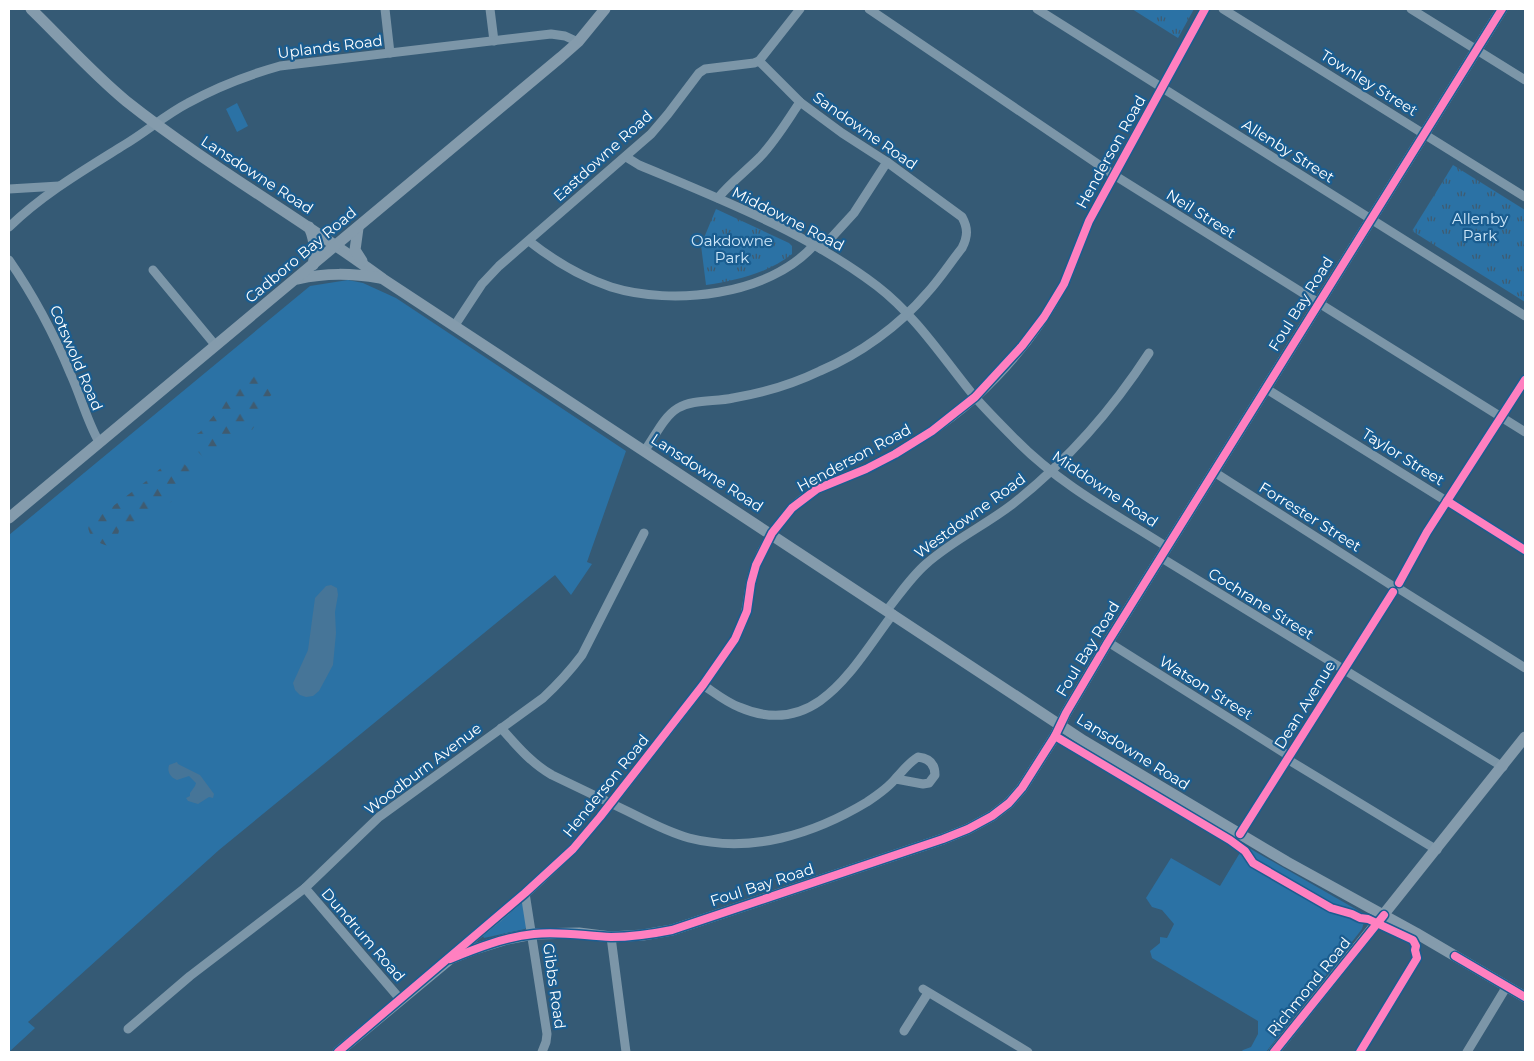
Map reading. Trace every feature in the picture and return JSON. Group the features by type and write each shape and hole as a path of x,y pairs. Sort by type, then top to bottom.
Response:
{"main road":[{"name":"Lansdowne Road","path":"30,9 92,72 180,142 337,245 455,326 1084,740 1319,881 1384,915 1525,997"},
{"name":"Foul Bay Road","path":"450,958 490,944 533,934 579,933 611,937 643,935 672,930 892,857 968,829 992,816 1009,802 1022,788 1108,642 1502,9"},
{"name":"Cadboro Bay Road","path":"9,518 554,64 578,42 602,11"},
{"path":"309,227 315,247 313,264"},
{"path":"358,228 356,255 369,268"},
{"path":"295,279 334,274 355,274 383,278"},
{"name":"Richmond Road","path":"1274,1052 1525,737"},
{"name":"Henderson Road","path":"338,1052 450,958"}],"street":[{"path":"385,9 390,53"},
{"path":"490,9 494,41"},
{"path":"759,61 800,9"},
{"name":"Neil Street","path":"869,9 1114,175 1525,432"},
{"name":"Allenby Street","path":"1037,9 1525,316"},
{"name":"Henderson Road","path":"450,958 573,849 611,804 703,685 742,626 747,611 756,565 772,534 792,508 817,489 866,469 932,431 975,397 1022,346 1053,303 1064,284 1089,221 1205,9"},
{"name":"Townley Street","path":"1223,9 1525,197"},
{"path":"1410,9 1525,80"},
{"name":"Uplands Road","path":"9,227 59,186 186,104 214,89 264,71 280,66 551,34 565,36 578,42"},
{"name":"Sandowne Road","path":"759,61 800,102 962,217 967,232 962,248 926,294 907,312"},
{"name":"Eastdowne Road","path":"455,326 488,276 626,157 661,123 699,73 706,69 759,61"},
{"path":"718,198 768,148 800,102"},
{"name":"Middowne Road","path":"626,157 639,165 773,223 817,247 878,287 907,312 975,397 1017,442 1051,471 1087,497 1167,547"},
{"path":"529,241 564,266 590,279 611,287 636,293 695,295 749,284 771,276 795,263 817,247 854,213 887,162"},
{"path":"9,189 59,186"},
{"name":"Cotswold Road","path":"9,260 29,289 52,331 90,426 99,442"},
{"path":"153,270 216,346"},
{"path":"645,450 672,412 680,407 691,403 731,399 764,392 821,371 858,351 878,337 907,312"},
{"name":"Westdowne Road","path":"703,685 739,707 758,714 778,715 802,711 828,696 841,684 911,579 927,563 949,546 990,522 1051,471 1107,413 1149,354"},
{"name":"Dean Avenue","path":"1240,834 1396,588 1447,501 1525,380"},
{"name":"Taylor Street","path":"1265,388 1525,550"},
{"name":"Forrester Street","path":"1214,472 1525,668"},
{"name":"Woodburn Avenue","path":"128,1029 190,976 305,888 379,817 543,698 569,672 592,637 644,533"},
{"name":"Cochrane Street","path":"1160,558 1503,767"},
{"name":"Watson Street","path":"1108,642 1288,758 1436,850"},
{"path":"501,728 538,768 664,829 708,842 741,844 770,841 798,834 868,801 896,780"},
{"name":"Dundrum Road","path":"305,888 400,999"},
{"name":"Gibbs Road","path":"525,893 533,934 547,1034 542,1052"},
{"path":"611,937 626,1052"},
{"path":"1360,1052 1417,958"},
{"path":"1467,1052 1506,986"},
{"path":"904,1031 925,991 1028,1052"}],"green space":[{"path":"1132,9 1194,9 1178,38"},
{"path":"237,103 248,126 237,132 226,109"},
{"name":"Allenby Park","path":"1453,165 1525,210 1525,302 1412,231"},
{"name":"Oakdowne Park","path":"716,209 789,243 792,246 792,254 783,261 762,271 706,285 701,245"},
{"path":"348,280 363,283 396,298 626,451 587,562 592,564 571,595 555,575 219,850 28,1022 35,1028 9,1052 9,535 310,286"},
{"path":"256,371 268,379 275,393 270,396 265,410 254,418 256,424 252,430 246,427 237,429 228,449 210,462 198,452 191,439 200,432 229,397 253,378"},
{"path":"180,460 194,473 195,477 191,484 180,488 172,501 136,528 129,530 124,527 119,531 116,542 109,546 101,544 92,536 88,525 161,468"},
{"path":"1249,848 1366,915 1362,929 1266,1052 1241,1052 1251,1047 1258,1034 1258,1021 1152,958 1150,951 1160,943 1160,937 1167,938 1174,924 1162,910 1152,907 1146,898 1171,858 1220,886 1241,851"},
{"path":"521,903 527,927 525,929 484,938 483,936"}],"shaded area":[{"path":"331,585 337,588 338,595 335,612 336,633 333,665 319,691 313,696 306,697 300,695 295,690 293,683 308,650 315,598 326,586"},
{"path":"177,762 200,775 214,794 213,798 209,797 198,804 188,801 186,798 190,796 196,783 189,776 177,780 171,776 168,770 169,765"}],"cycle path":[{"path":"338,1052 525,893 573,849 600,817 703,685 735,639 747,611 756,565 772,533 792,508 817,489 866,469 932,431 975,397 1022,346 1044,317 1064,284 1089,221 1205,9"},
{"path":"450,959 502,940 523,935 563,933 619,937 672,930 943,839 968,829 992,816 1009,803 1022,788 1055,736 1066,713 1108,642 1502,9"},
{"path":"1399,583 1427,532 1525,380"},
{"path":"1447,501 1525,550"},
{"path":"1240,834 1393,592"},
{"path":"1055,736 1230,840 1245,851 1253,863 1331,908 1368,919 1413,940 1416,946 1417,958 1360,1052"},
{"path":"1274,1052 1384,915"},
{"path":"1455,956 1525,997"}]}
